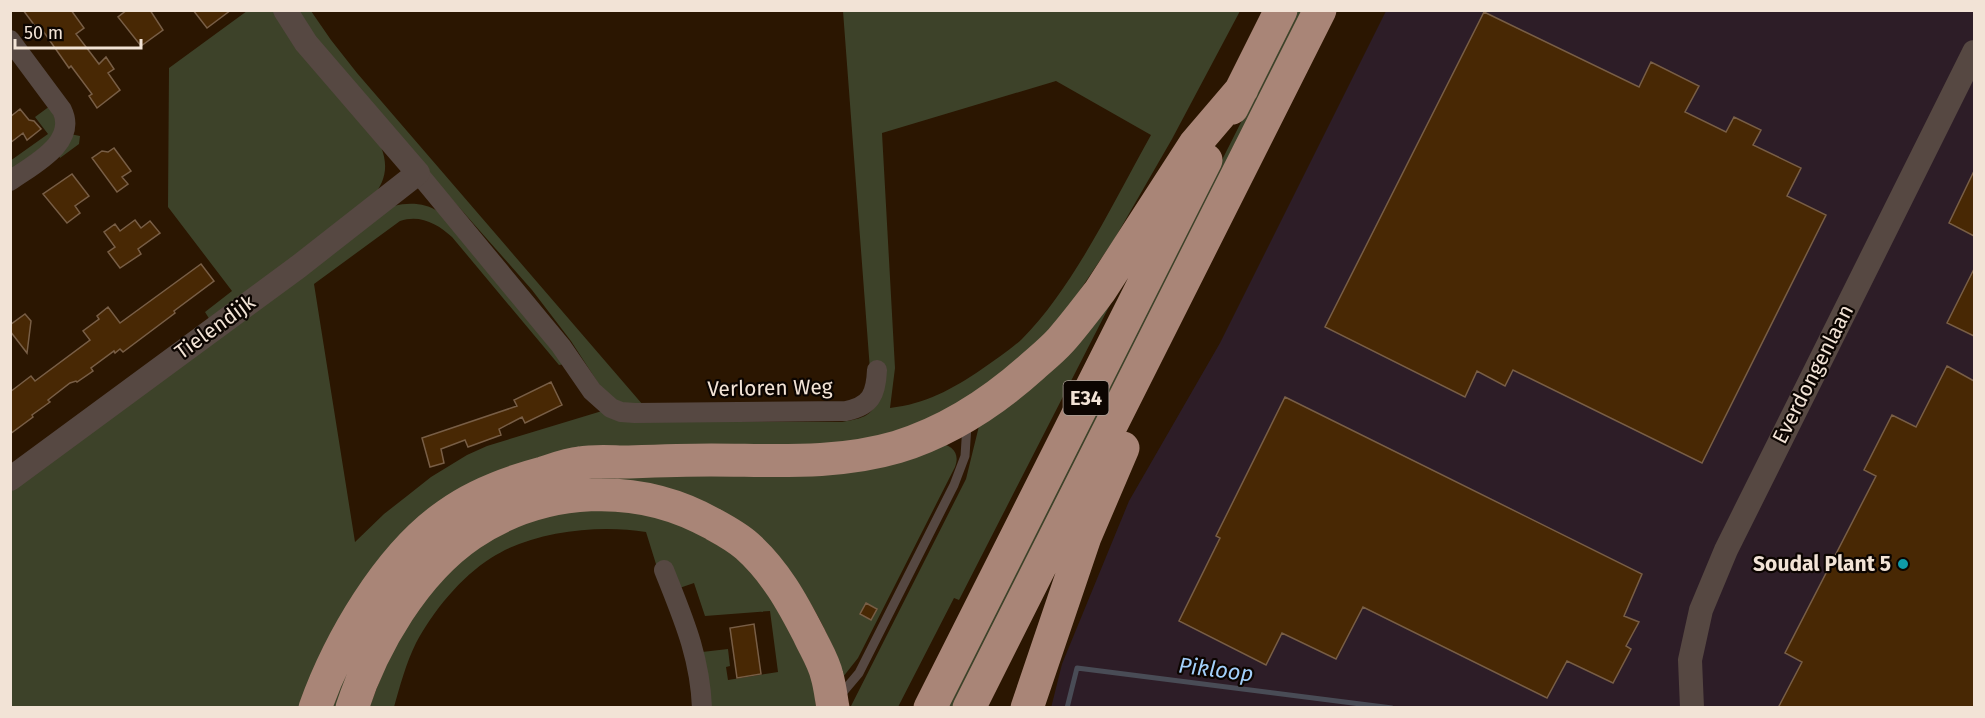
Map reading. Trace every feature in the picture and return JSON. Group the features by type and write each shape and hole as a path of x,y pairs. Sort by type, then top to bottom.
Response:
{"highway":[{"name":"E34","path":"930,708 1281,10"},
{"name":"E34","path":"969,708 1320,10"},
{"path":"315,708 327,675 345,641 376,589 398,562 424,533 446,515 505,483 580,462 710,460 788,462 861,456 897,447 968,417 1011,386 1059,342 1100,291 1195,144 1242,89"},
{"path":"1027,708 1086,537 1164,356 1172,329 1176,297"},
{"path":"352,708 371,659 386,630 422,581 448,553 470,536 507,514 550,500 587,494 635,496 660,501 701,517 746,544 792,600 827,674 832,704"}],"street":[{"path":"285,10 312,50 418,173"},
{"path":"10,40 59,106 64,114 65,123 64,133 58,145 10,181"},
{"name":"Everdongenlaan","path":"1692,708 1690,660 1701,610 1726,550 1974,52"},
{"name":"Verloren Weg","path":"418,173 561,346 592,391 611,408 621,412 635,413 846,411 856,409 873,395 877,370"},
{"name":"Tielendijk","path":"10,479 298,267 418,173"},
{"path":"664,570 697,658 702,708"}],"lane":[{"path":"832,704 859,673 954,485 965,456 968,417"}],"shaded area":[{"path":"1386,11 1974,11 1974,707 1051,708 1062,664 1129,501 1220,343"}],"green space":[{"path":"247,11 275,11 381,147 385,168 383,180 372,198 210,320 205,312 232,291 168,207 169,68"},
{"path":"296,11 311,11 357,73 643,405 620,404 604,392 571,341 532,290 353,87"},
{"path":"843,11 1240,11 1172,139 1115,238 1066,311 1033,352 934,420 883,437 838,446 597,448 379,560 344,613 300,707 11,708 11,490 394,206 417,204 439,212 565,364 559,365 452,237 441,228 422,220 400,221 314,284 355,542 384,514 431,477 467,455 487,446 602,411 664,421 842,422 865,416 873,409 882,388 870,370","holes":["1056,81 1151,135 1076,268 1041,318 1022,339 982,369 949,389 915,403 890,408 895,368 882,133"]},
{"path":"1297,11 1306,11 956,707 946,708"},
{"path":"50,106 57,123 52,139 11,171 10,161 48,134 35,117"},
{"path":"70,134 80,136 79,144 60,158 58,154"},
{"path":"1117,291 959,600 954,598 898,707 850,708 966,479 979,426"},
{"path":"934,444 949,446 953,449 957,457 955,467 858,658 843,677 839,677 832,646 804,594 777,558 742,527 724,514 695,500 645,488 594,485 569,488 520,500 476,520 451,535 410,576 395,596 369,638 340,707 332,708 363,635 383,601 406,570 433,542 463,518 497,498 534,484 588,475 666,472 785,473 865,466"},
{"path":"653,509 737,556 785,613 814,684 816,707 709,707 702,652 728,649 730,666 726,667 728,680 778,672 770,611 705,616 694,583 665,593 646,532 608,529 566,532 526,541 480,566 439,607 423,631 409,658 394,707 369,708 389,657 419,605 467,553 537,512"}],"building":[{"path":"23,10 71,10 84,28 76,34 99,64 106,57 114,69 108,73 120,90 97,108 89,96 92,94 71,66 69,68 41,28 38,30"},
{"path":"127,10 150,10 163,30 141,46 118,17"},
{"path":"193,10 231,10 207,28"},
{"path":"1484,12 1639,87 1651,62 1699,86 1685,112 1726,132 1734,117 1761,130 1753,145 1801,168 1787,196 1826,215 1702,463 1513,370 1505,386 1477,371 1465,397 1325,327"},
{"path":"20,109 41,129 27,140 23,133 10,143 10,117"},
{"path":"114,148 131,171 122,177 128,184 117,192 92,158 102,151 108,152"},
{"path":"1974,171 1974,236 1949,223"},
{"path":"72,174 89,196 75,206 80,213 67,223 43,194"},
{"path":"135,220 141,228 150,221 160,233 138,249 141,254 120,268 108,252 115,247 104,232 115,224 120,231"},
{"path":"201,264 214,281 123,352 120,349 115,353 114,351 91,368 93,371 77,382 70,383 48,400 50,402 32,415 33,417 10,434 10,392 31,376 35,381 90,340 83,331 99,319 97,316 108,307 120,323"},
{"path":"1974,269 1974,336 1947,323"},
{"path":"25,314 31,321 27,353 10,331 10,325"},
{"name":"Soudal Plant 5","path":"1947,366 1974,381 1974,708 1778,708 1802,662 1785,653 1876,476 1864,470 1892,415 1916,427"},
{"path":"551,382 562,405 525,423 522,417 499,429 501,435 468,447 465,440 441,449 444,463 430,467 422,438 517,406 514,400"},
{"path":"1285,397 1642,574 1624,616 1639,622 1626,646 1631,649 1613,683 1567,661 1547,698 1363,607 1336,659 1282,633 1266,665 1179,621 1220,538 1216,536"},
{"path":"866,603 877,609 871,620 860,614"},
{"path":"754,624 761,674 737,678 730,628"}],"waterway":[{"name":"Pikloop","path":"1067,708 1077,668 1392,708"}],"place":[{"name":"Soudal Plant 5","path":"1903,564"}]}
